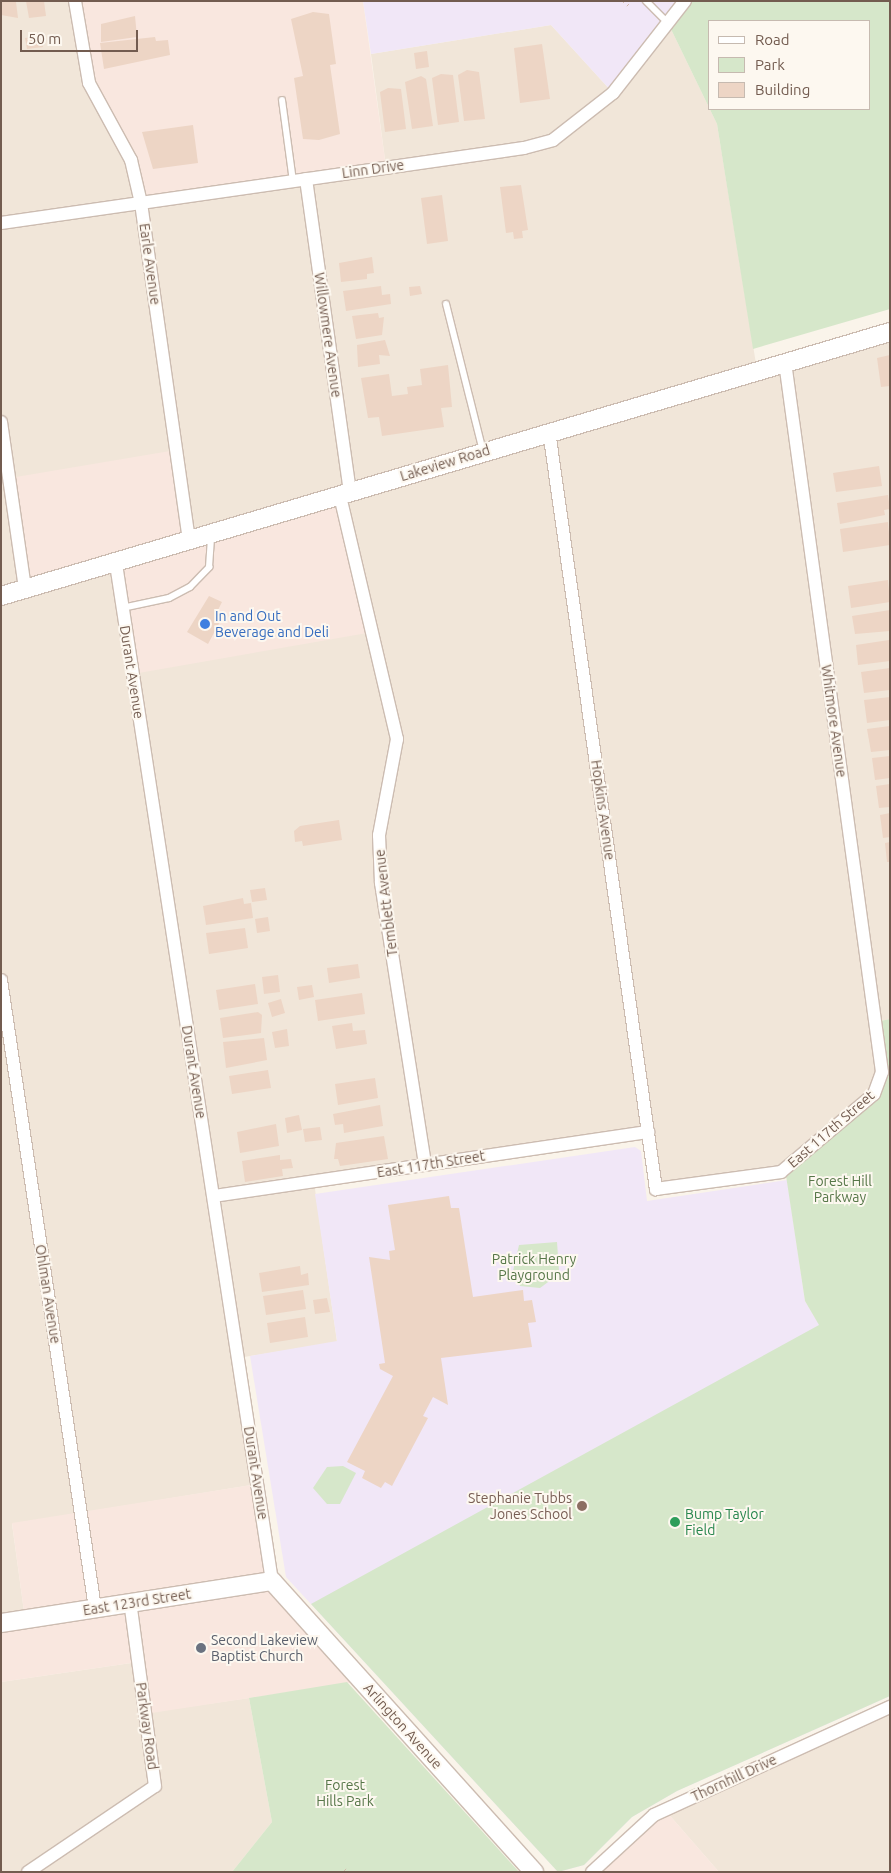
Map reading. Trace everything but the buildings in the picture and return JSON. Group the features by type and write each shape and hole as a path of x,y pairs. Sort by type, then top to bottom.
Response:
{"street":[{"name":"Earle Avenue","path":"75,1 89,83 131,160 141,203 188,539"},
{"name":"Linn Drive","path":"1,223 299,180 553,140 613,93 684,1"},
{"name":"Willowmere Avenue","path":"299,180 345,494"},
{"name":"Lakeview Road","path":"1,596 116,564 188,539 345,494 549,431 890,332"},
{"name":"Whitmore Avenue","path":"785,362 882,1080"},
{"path":"1,422 26,588"},
{"name":"Hopkins Avenue","path":"549,431 656,1189"},
{"name":"Temblett Avenue","path":"345,494 397,739 379,835 381,883 425,1165"},
{"name":"Durant Avenue","path":"116,564 272,1581"},
{"name":"Ohlman Avenue","path":"1,980 95,1608"},
{"name":"East 117th Street","path":"656,1189 781,1172 874,1094 882,1080"},
{"name":"East 117th Street","path":"214,1196 648,1132"},
{"name":"East 123rd Street","path":"1,1623 272,1581"},
{"name":"Arlington Avenue","path":"272,1581 534,1872"},
{"name":"Parkway Road","path":"28,1872 155,1786 130,1602"},
{"name":"Thornhill Drive","path":"592,1872 654,1815 890,1707"}],"lane":[{"path":"646,1 668,23"},
{"path":"282,100 299,180"},
{"path":"446,304 483,452"},
{"path":"122,608 169,598 190,587 209,567 211,532"}],"path":[{"path":"624,1 628,6"}],"shaded area":[{"path":"1,1 75,1 386,167 371,54 551,25 613,93 668,23 708,105 708,110 710,110 717,124 757,370 890,332 890,1019 875,1022 882,1080 785,1169 656,1189 649,1132 314,1182 337,1342 238,1358 257,1484 12,1524 25,1619 1,1623"},
{"path":"75,1 363,1 386,167 141,203 131,160 89,83"},
{"path":"363,1 685,1 613,93 551,25 371,54"},
{"path":"176,450 188,538 340,496 373,632 133,674 116,564 25,588 10,478"},
{"name":"Stephanie Tubbs Jones School","path":"635,1147 641,1151 647,1201 787,1180 805,1301 890,1441 890,1696 677,1791 632,1817 584,1865 558,1872 286,1577 250,1356 337,1341 315,1194"},
{"path":"257,1484 272,1581 362,1681 145,1714 138,1662 1,1682 1,1623 25,1619 12,1523"},
{"path":"138,1662 145,1713 249,1698 272,1822 232,1872 1,1872 1,1682"},
{"path":"890,1707 890,1872 719,1872 665,1810"},
{"path":"665,1810 719,1872 593,1872"}],"green space":[{"path":"685,1 890,1 890,309 753,349 717,124 710,110 871,110 871,20 708,20 708,105 668,23"},
{"name":"Bump Taylor Field","path":"890,1019 890,1696 677,1791 632,1817 584,1865 558,1872 311,1604 819,1325 805,1301 785,1169 879,1087 875,1022"},
{"name":"Patrick Henry Playground","path":"557,1242 559,1271 555,1277 540,1288 520,1286 513,1271 519,1245"},
{"path":"343,1466 356,1473 340,1504 327,1504 313,1488 327,1467"},
{"name":"Forest Hills Park","path":"347,1682 519,1872 232,1872 272,1822 249,1698"}],"place":[{"name":"In and Out Beverage and Deli","path":"205,624"},
{"name":"Stephanie Tubbs Jones School","path":"582,1506"},
{"name":"Bump Taylor Field","path":"675,1522"},
{"name":"Second Lakeview Baptist Church","path":"201,1648"}],"park label":[{"name":"Forest Hill Parkway","path":"840,1190"}]}
